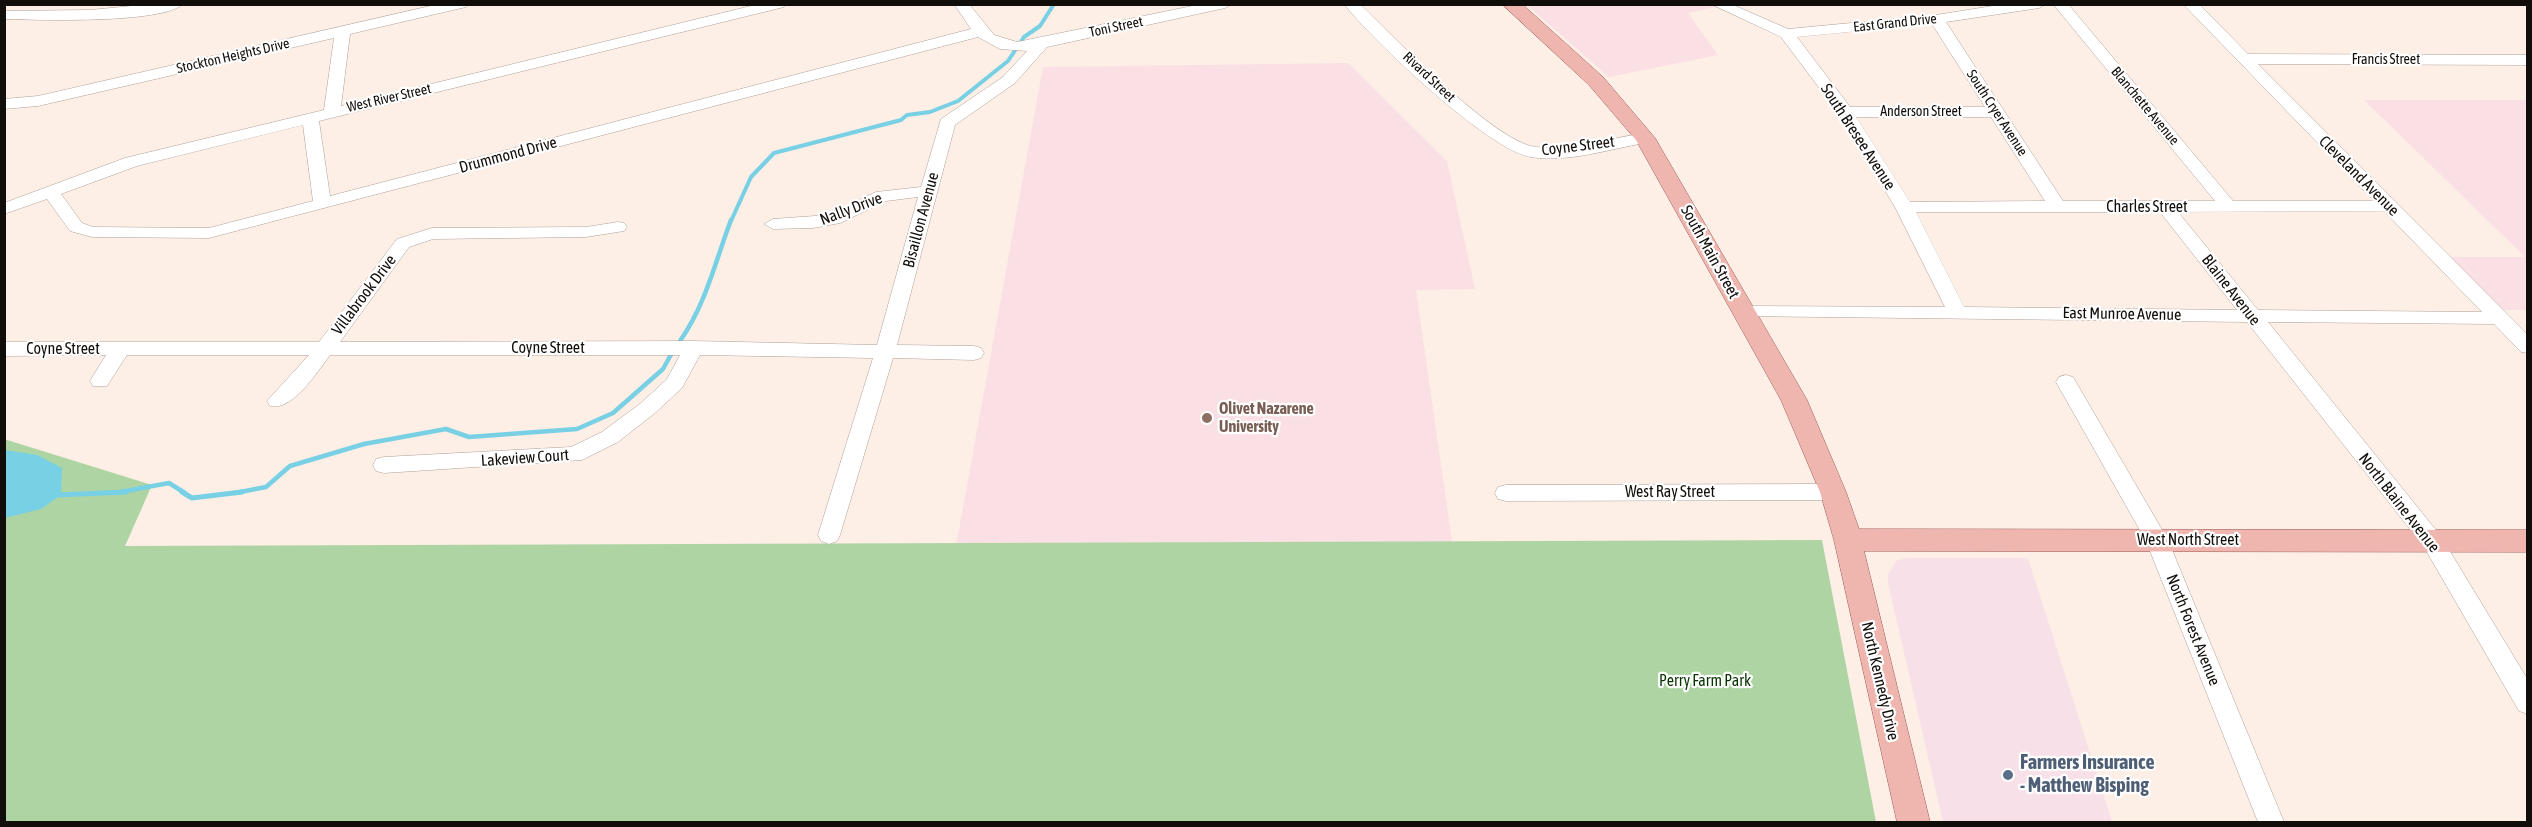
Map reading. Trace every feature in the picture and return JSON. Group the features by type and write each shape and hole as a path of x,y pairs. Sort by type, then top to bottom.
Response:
{"main road":[{"name":"South Main Street","path":"1511,4 1596,81 1645,138 1794,400 1833,492 1848,540"},
{"name":"West North Street","path":"1848,540 2528,541"},
{"name":"North Kennedy Drive","path":"1848,540 1913,822"}],"street":[{"path":"4,15 118,14 148,11 176,4"},
{"name":"Stockton Heights Drive","path":"4,104 38,101 461,4"},
{"name":"West River Street","path":"4,209 130,162 739,9 779,4"},
{"path":"961,4 979,32 991,42 1011,46 1037,44"},
{"name":"Toni Street","path":"1037,44 1225,4"},
{"name":"Rivard Street","path":"1351,4 1453,100 1512,145"},
{"name":"South Bresee Avenue","path":"1718,4 1786,34 1845,112 1904,207 1957,312"},
{"name":"East Grand Drive","path":"1786,34 1936,19 2039,4"},
{"name":"Blanchette Avenue","path":"2060,4 2229,207"},
{"name":"Cleveland Avenue","path":"2190,4 2528,347"},
{"name":"South Cryer Avenue","path":"1936,19 2058,207"},
{"path":"332,112 343,31"},
{"name":"Drummond Drive","path":"50,191 76,227 92,232 208,232 979,32"},
{"name":"Bisaillon Avenue","path":"828,535 885,352 947,123 1009,80 1037,44"},
{"name":"Francis Street","path":"2244,59 2528,60"},
{"name":"Anderson Street","path":"1845,112 1996,112"},
{"path":"310,117 322,204"},
{"name":"Coyne Street","path":"1512,145 1531,152 1645,138"},
{"name":"Nally Drive","path":"773,224 813,224 834,219 882,196 929,191"},
{"name":"Charles Street","path":"1904,207 2390,206"},
{"name":"Blaine Avenue","path":"2165,207 2296,373"},
{"name":"Villabrook Drive","path":"277,401 304,376 403,243 432,234 586,232 618,227"},
{"name":"East Munroe Avenue","path":"1744,312 2500,318"},
{"name":"Coyne Street","path":"4,349 693,348 974,353"},
{"name":"Lakeview Court","path":"384,465 574,455 610,437 648,408 675,383 693,348"},
{"name":"Coyne Street","path":"100,381 121,349"},
{"name":"North Blaine Avenue","path":"2296,373 2432,541 2528,702"},
{"name":"North Forest Avenue","path":"2066,382 2157,540 2271,822"},
{"name":"West Ray Street","path":"1506,493 1833,492"}],"shaded area":[{"path":"1527,5 1725,5 1688,13 1718,55 1609,77"},
{"name":"Olivet Nazarene University","path":"1348,63 1447,161 1475,289 1416,290 1453,548 956,546 1043,67"},
{"path":"2364,100 2527,100 2527,310 2497,310 2445,257 2525,257"},
{"path":"1906,558 2028,558 2112,822 1943,822 1888,583 1888,575 1896,561"}],"green space":[{"name":"Perry Farm Park","path":"4,439 152,485 125,546 1822,540 1876,822 5,822"}],"water":[{"path":"5,450 37,455 62,468 61,495 41,509 5,518"}],"waterway":[{"path":"731,221 751,177 774,153 901,120 907,115 930,112 958,101 1008,61 1024,37 1040,26 1054,4"},
{"path":"680,341 703,298 731,220"},
{"path":"237,493 266,487 290,466 364,444 446,429 469,437 577,429 613,413 663,369 673,351"},
{"path":"119,492 169,483 185,493"},
{"path":"58,495 119,492"},
{"path":"119,492 126,492"},
{"path":"182,492 192,498 237,493"},
{"path":"237,493 242,492"}],"place":[{"name":"Olivet Nazarene University","path":"1207,418"},
{"name":"Farmers Insurance - Matthew Bisping","path":"2008,775"}]}
